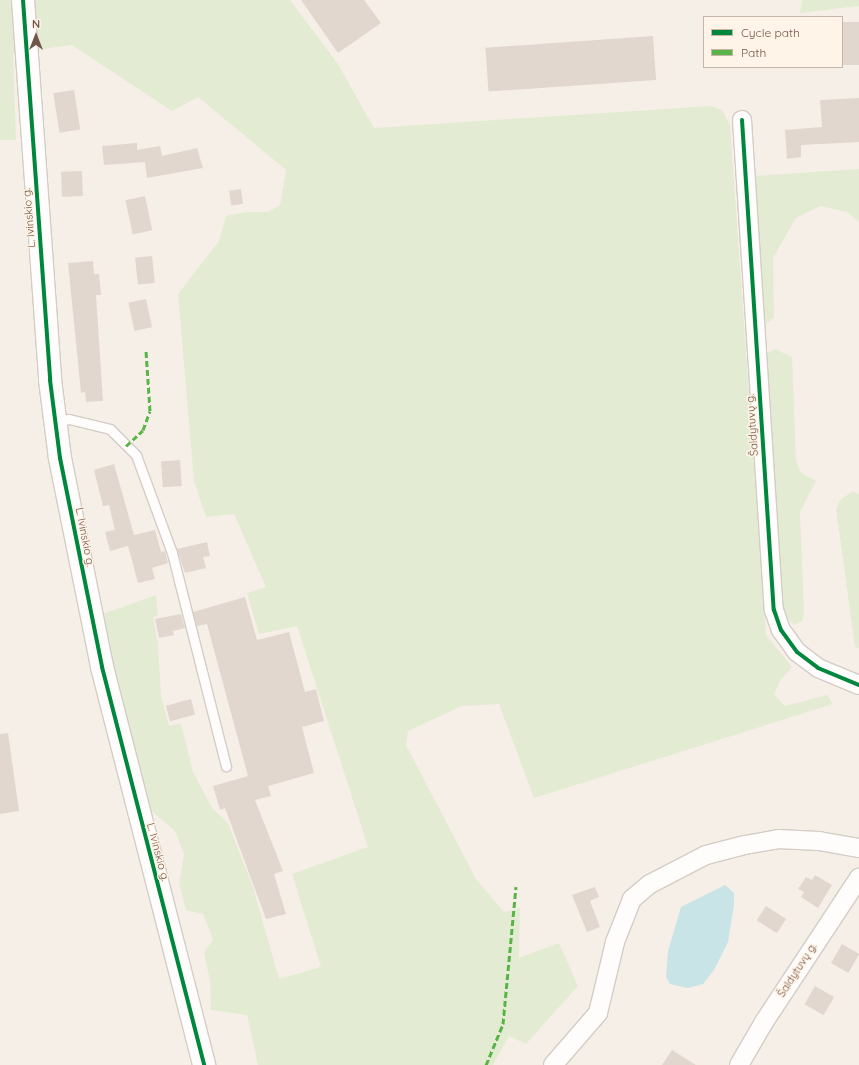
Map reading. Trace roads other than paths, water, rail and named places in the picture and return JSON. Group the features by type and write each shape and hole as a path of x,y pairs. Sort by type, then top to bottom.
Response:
{"street":[{"name":"L. Ivinskio g.","path":"23,0 54,421 102,667 204,1065"},
{"name":"Šaldytuvų g.","path":"742,120 774,610 781,630 796,652 818,668 859,685"},
{"path":"553,1065 598,1013 615,942 632,899 650,884 706,855 745,845 778,839 819,841 859,848"},
{"name":"Šaldytuvų g.","path":"739,1065 764,1022 859,878"}],"lane":[{"path":"54,421 69,419 110,429 136,455 172,553 226,766"}],"water":[{"path":"725,885 734,893 734,905 728,942 714,970 703,984 688,988 670,984 666,977 668,951 681,907"}]}
